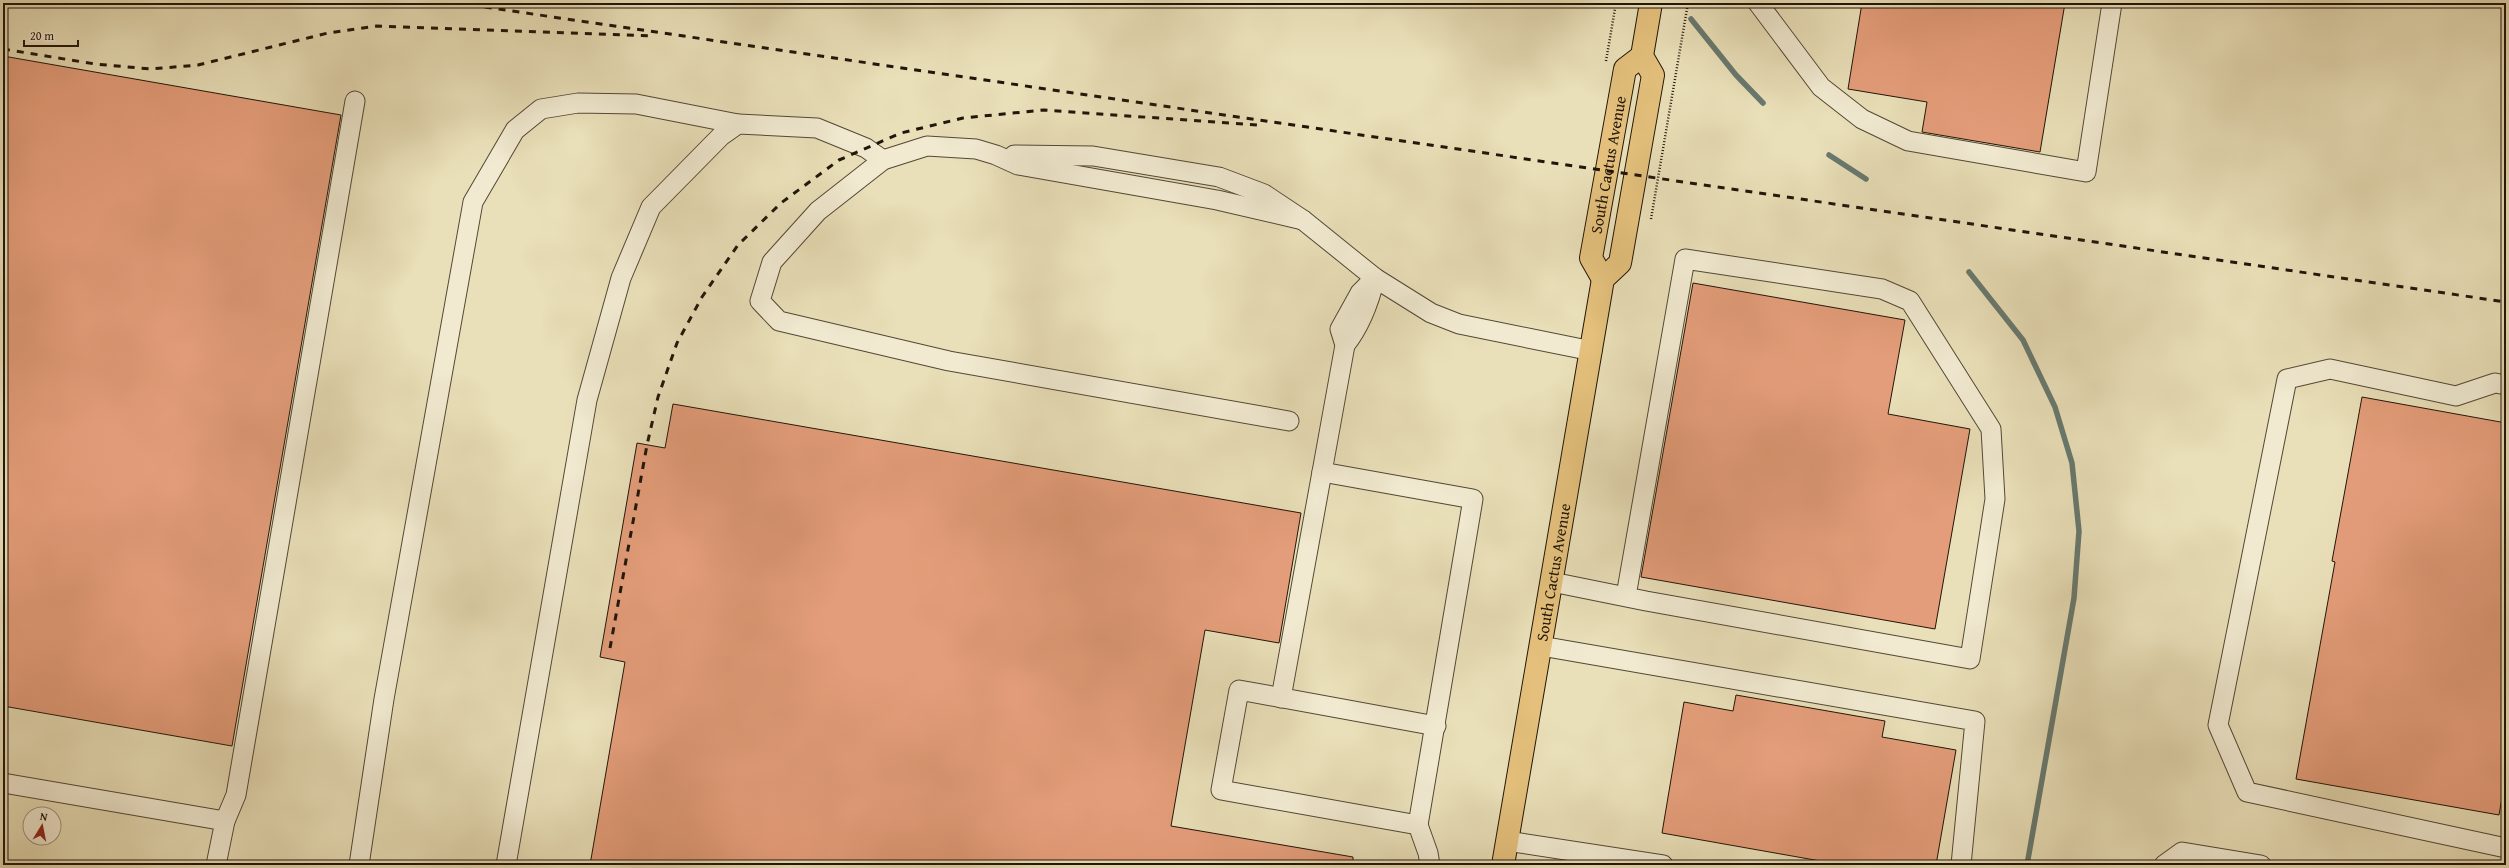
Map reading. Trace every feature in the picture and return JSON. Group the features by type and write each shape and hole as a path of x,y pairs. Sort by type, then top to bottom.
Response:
{"main road":[{"path":"1642,56 1651,3"},
{"name":"South Cactus Avenue","path":"1503,865 1592,351 1603,279 1620,263 1653,75 1642,56 1625,69 1590,258 1603,279"}],"lane":[{"path":"1758,3 1821,87 1862,119 1908,141 2086,172 2112,3"},
{"path":"216,865 225,821 236,795 355,101"},
{"path":"358,865 384,699 473,202 515,130 541,109 578,103 636,104 738,124 817,128 866,148 883,160"},
{"path":"506,865 587,400 621,278 651,207 721,136 738,124"},
{"path":"1290,421 949,361 779,321 760,301 772,262 818,211 883,160 927,146 976,150 996,155 1018,165 1217,200 1303,220 1375,278 1431,313 1459,324 1592,351"},
{"path":"1552,582 1626,596 1970,659 1995,499 1991,429 1910,301 1882,288 1685,259 1626,596"},
{"path":"1281,698 1345,346 1340,329 1360,292 1375,278"},
{"path":"2506,384 2495,383 2456,396 2330,369 2287,379 2218,726 2247,792 2506,848"},
{"path":"1322,472 1473,499 1436,726 1418,825 1428,853 1430,865"},
{"path":"1541,646 1975,721 1961,865"},
{"path":"1418,825 1221,790 1239,690 1436,726"},
{"path":"3,783 225,821"},
{"path":"1507,841 1663,865"},
{"path":"2164,865 2182,852 2261,865"}],"path":[{"path":"1650,219 1688,3"}],"building":[{"path":"1862,3 2065,3 2040,152 1922,132 1927,102 1848,89"},
{"path":"3,56 341,115 232,746 3,706"},
{"path":"1693,283 1905,320 1888,414 1970,429 1935,629 1641,577"},
{"path":"2362,397 2506,423 2506,774 2499,815 2296,779 2335,562 2332,561"},
{"path":"673,404 1301,513 1279,643 1205,630 1171,826 1353,857 1353,865 590,865 625,662 600,657 637,443 665,448"},
{"path":"1736,695 1885,721 1882,737 1956,750 1936,865 1843,865 1662,833 1684,702 1733,711"}],"waterway":[{"path":"1691,19 1736,75 1763,103"},
{"path":"1829,155 1866,179"},
{"path":"1969,272 2023,340 2055,407 2072,463 2079,531 2074,598 2027,865"}],"railway":[{"path":"457,3 2506,302"},
{"path":"3,49 95,64 151,69 198,65 328,33 377,26 654,36"},
{"path":"610,648 647,445 658,397 677,343 702,297 738,245 781,203 839,160 901,133 963,118 1044,110 1257,125"}]}
